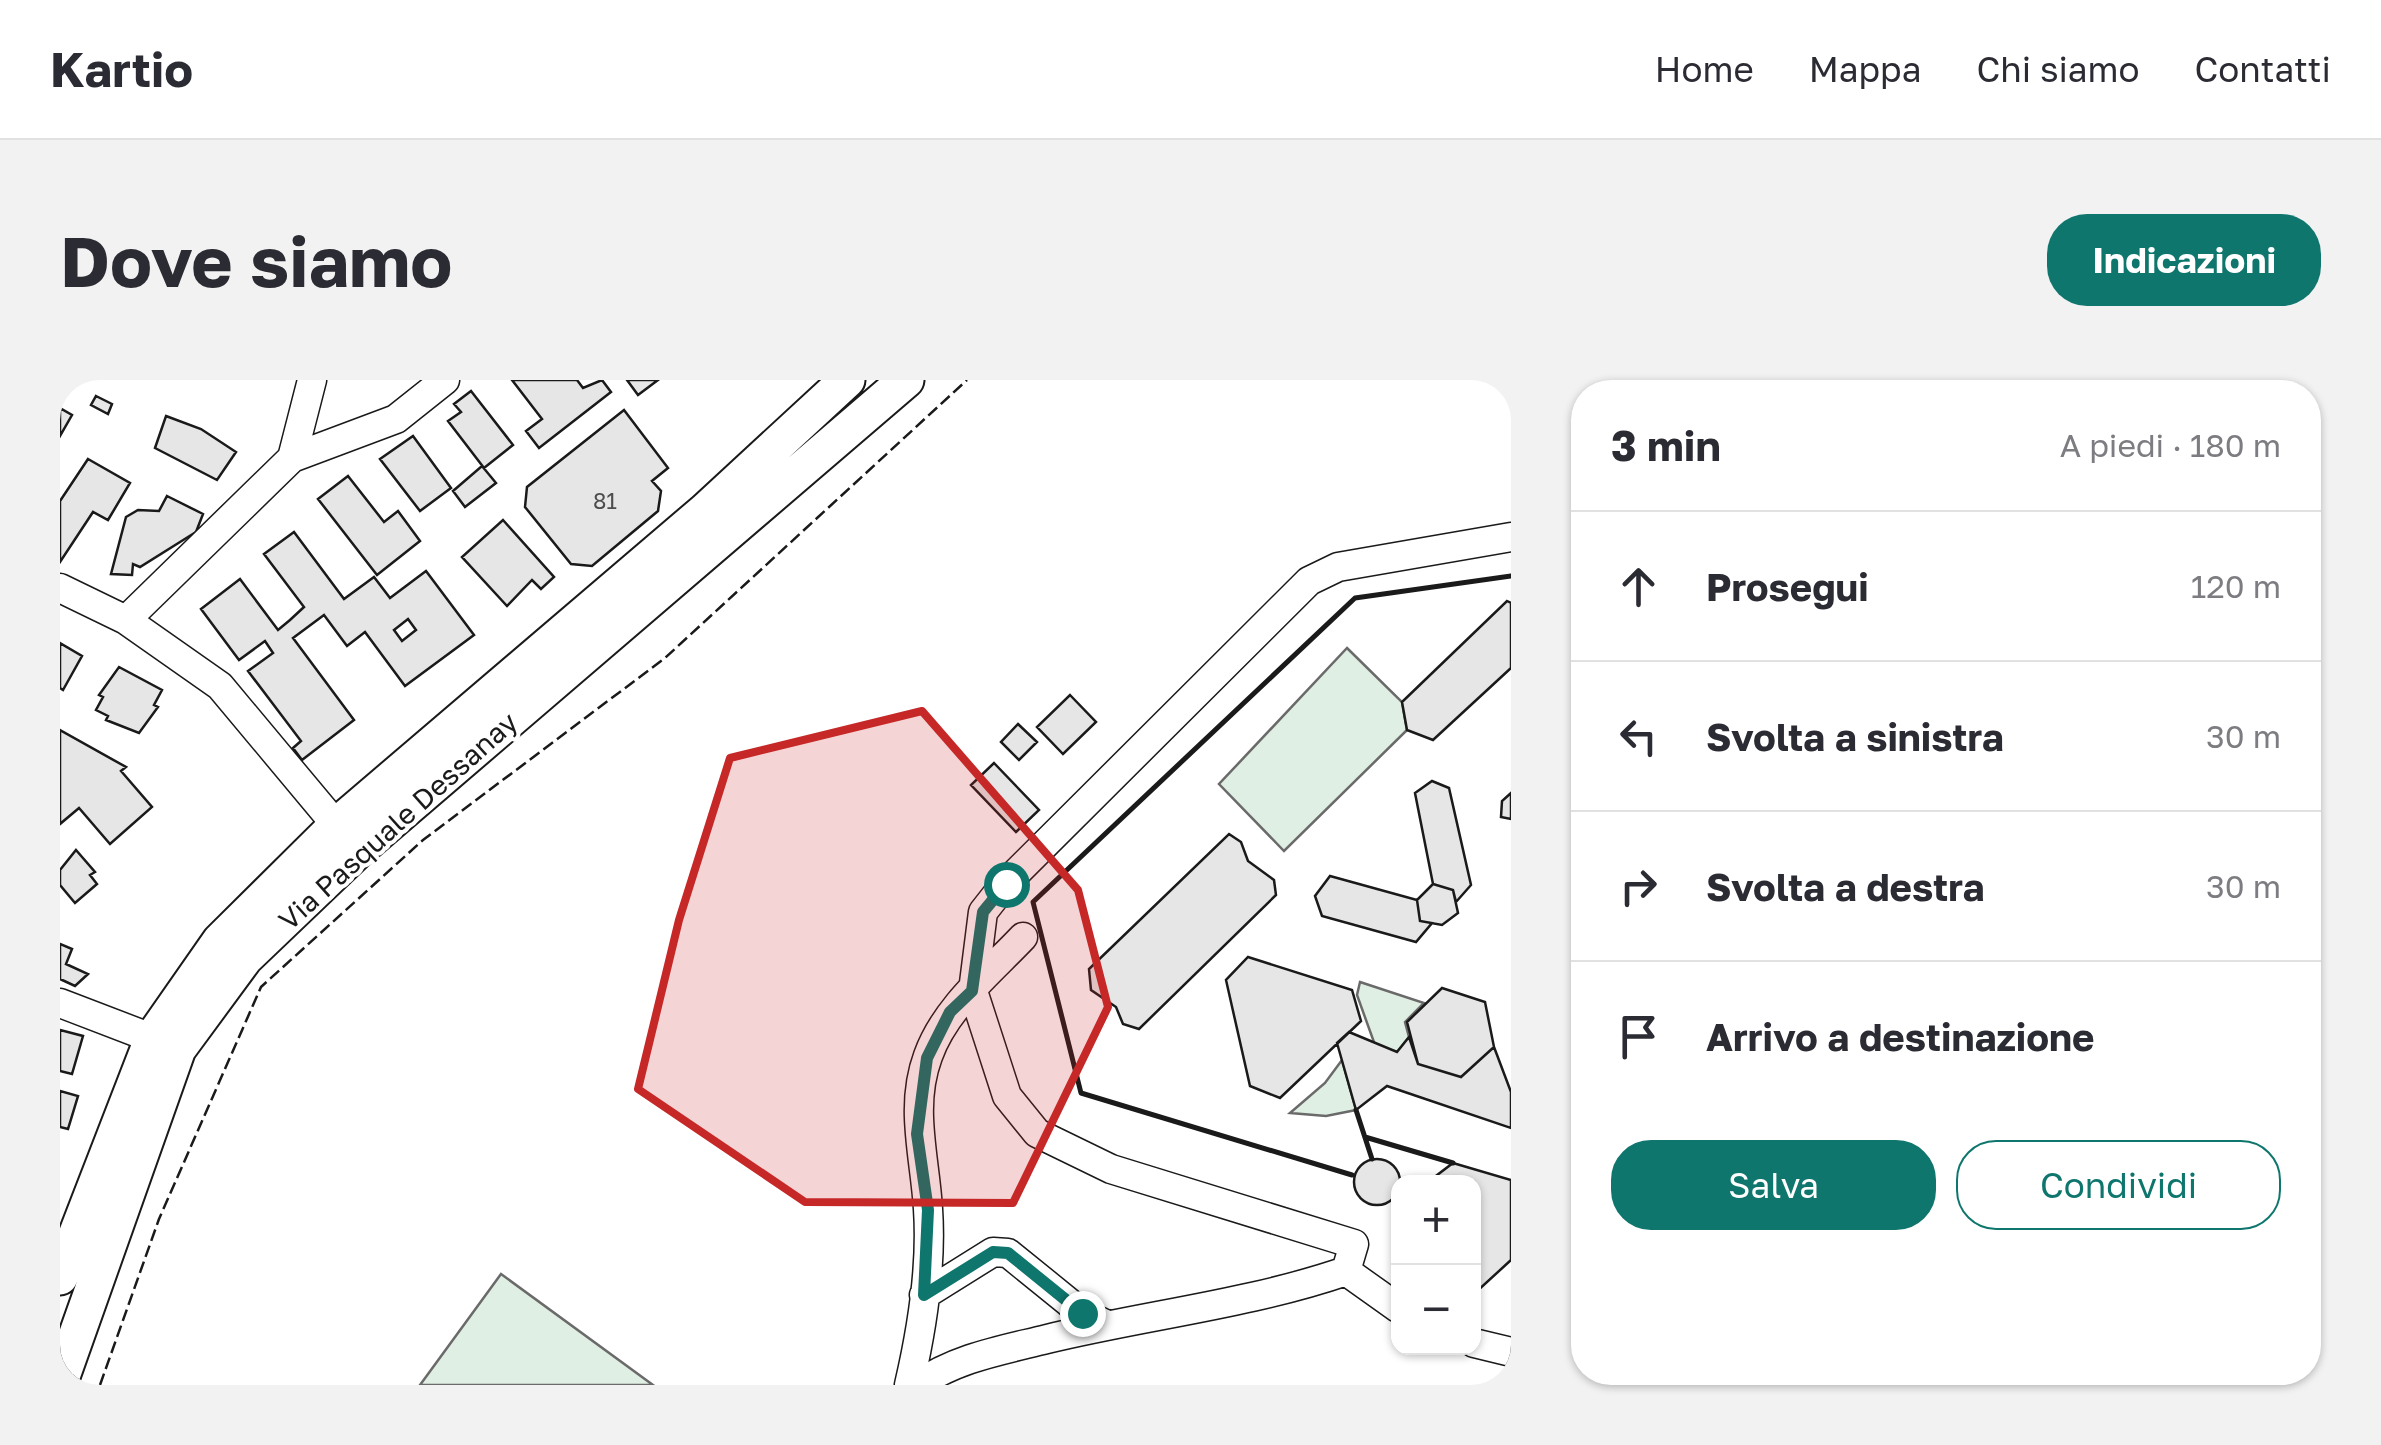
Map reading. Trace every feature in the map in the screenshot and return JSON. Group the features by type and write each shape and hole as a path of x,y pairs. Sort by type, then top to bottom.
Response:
{"main road":[{"name":"Via Pasquale Dessanay","path":"347,838 847,380"},
{"name":"Via Pasquale Dessanay","path":"60,1278 166,1043 220,941 906,380"},
{"name":"Via Pasquale Dessanay","path":"60,1382 166,1043"}],"street":[{"path":"292,458 312,380"},
{"path":"126,620 292,458 396,419 445,380"},
{"path":"1346,1271 1354,1244 1111,1169 1037,1134 1007,1096 972,991 983,912 1309,581 1338,566 1511,537"},
{"path":"60,588 126,620 220,686 347,838"},
{"path":"909,1385 924,1295 928,1210 917,1134 927,1058 950,1012 1023,936"},
{"path":"60,1003 166,1043"},
{"path":"924,1295 993,1252 1008,1253 1082,1313 1105,1324"},
{"path":"1346,1271 1391,1303"},
{"path":"918,1385 936,1372 987,1354 1105,1324 1300,1287 1346,1271"},
{"path":"1481,1345 1511,1352"}],"highlighted area":[{"path":"922,711 1078,890 1108,1007 1013,1203 805,1202 638,1089 679,920 730,758"}],"green space":[{"path":"1347,648 1402,702 1407,730 1284,851 1219,784"},
{"path":"1360,982 1424,1003 1405,1022 1409,1037 1397,1052 1375,1045 1357,995"},
{"path":"1342,1060 1356,1110 1326,1116 1290,1113 1325,1083"},
{"path":"501,1274 653,1385 420,1385"}],"building":[{"path":"512,380 577,380 583,388 602,380 611,392 539,448 526,431 542,419"},
{"path":"627,380 658,380 638,395"},
{"path":"471,391 513,445 484,468 448,421 461,412 454,404"},
{"path":"96,396 112,404 108,414 91,405"},
{"path":"60,408 72,415 60,436"},
{"path":"624,410 668,468 652,481 661,491 658,511 592,566 571,564 525,507 527,487"},
{"path":"166,416 201,429 236,452 217,480 155,448"},
{"path":"413,436 451,488 420,511 380,459"},
{"path":"88,459 130,483 108,520 93,512 60,562 60,501"},
{"path":"482,466 496,483 465,507 453,491"},
{"path":"348,476 384,522 398,511 420,541 377,575 318,499"},
{"path":"167,496 203,514 196,532 140,567 133,564 132,575 111,574 126,517 138,510 159,511"},
{"path":"503,520 554,577 541,589 532,580 507,606 462,557"},
{"path":"294,532 344,599 374,577 390,598 426,571 474,635 405,686 365,632 347,646 324,615 293,638 354,720 302,760 293,748 301,741 248,671 273,653 265,641 239,660 201,609 240,579 278,630 290,620 304,607 264,554","holes":["408,619 416,630 402,641 394,630"]},
{"path":"1507,601 1511,603 1511,668 1433,740 1407,730 1402,702"},
{"path":"60,643 82,656 63,690 60,688"},
{"path":"119,667 162,690 154,705 158,707 139,733 106,720 108,716 96,710 103,697 99,695"},
{"path":"1070,695 1096,722 1063,754 1037,727"},
{"path":"1018,724 1037,742 1019,760 1001,742"},
{"path":"60,730 126,767 121,771 152,807 110,844 79,808 60,824"},
{"path":"994,763 1039,810 1016,832 971,785"},
{"path":"1432,781 1449,788 1471,885 1456,902 1453,890 1433,884 1415,793"},
{"path":"1511,793 1511,819 1501,817 1502,801"},
{"path":"1229,834 1241,842 1248,861 1274,880 1276,895 1139,1029 1123,1024 1116,1007 1091,990 1089,969"},
{"path":"76,850 95,872 90,875 97,884 75,903 60,885 60,870"},
{"path":"1330,876 1417,900 1420,921 1432,923 1416,942 1322,916 1315,896"},
{"path":"1433,884 1453,890 1458,913 1442,925 1420,921 1417,900"},
{"path":"60,944 72,949 66,964 88,974 75,986 60,979"},
{"path":"1248,957 1352,990 1361,1021 1280,1098 1250,1086 1226,980"},
{"path":"1442,988 1485,1002 1494,1047 1461,1077 1418,1064 1407,1022"},
{"path":"60,1030 83,1036 72,1074 60,1071"},
{"path":"1349,1032 1397,1052 1409,1037 1418,1064 1461,1077 1494,1047 1511,1092 1511,1128 1387,1086 1356,1110 1337,1043"},
{"path":"60,1091 78,1096 68,1129 60,1127"},
{"path":"1368,1161 1386,1161 1398,1173 1391,1175 1391,1199 1386,1203 1368,1203 1356,1191 1356,1173"},
{"path":"1453,1163 1511,1180 1511,1260 1481,1288 1481,1175 1437,1175"}],"fence":[{"path":"100,1385 159,1219 261,987 423,840 665,658 967,380"}],"wall":[{"path":"1352,1175 1081,1093 1033,902 1355,598 1511,576"},
{"path":"1356,1110 1372,1159"},
{"path":"1365,1137 1453,1163"}],"route":[{"path":"1006,884 983,912 972,991 950,1012 927,1058 917,1134 928,1210 924,1295 993,1252 1008,1253 1082,1313"}]}
